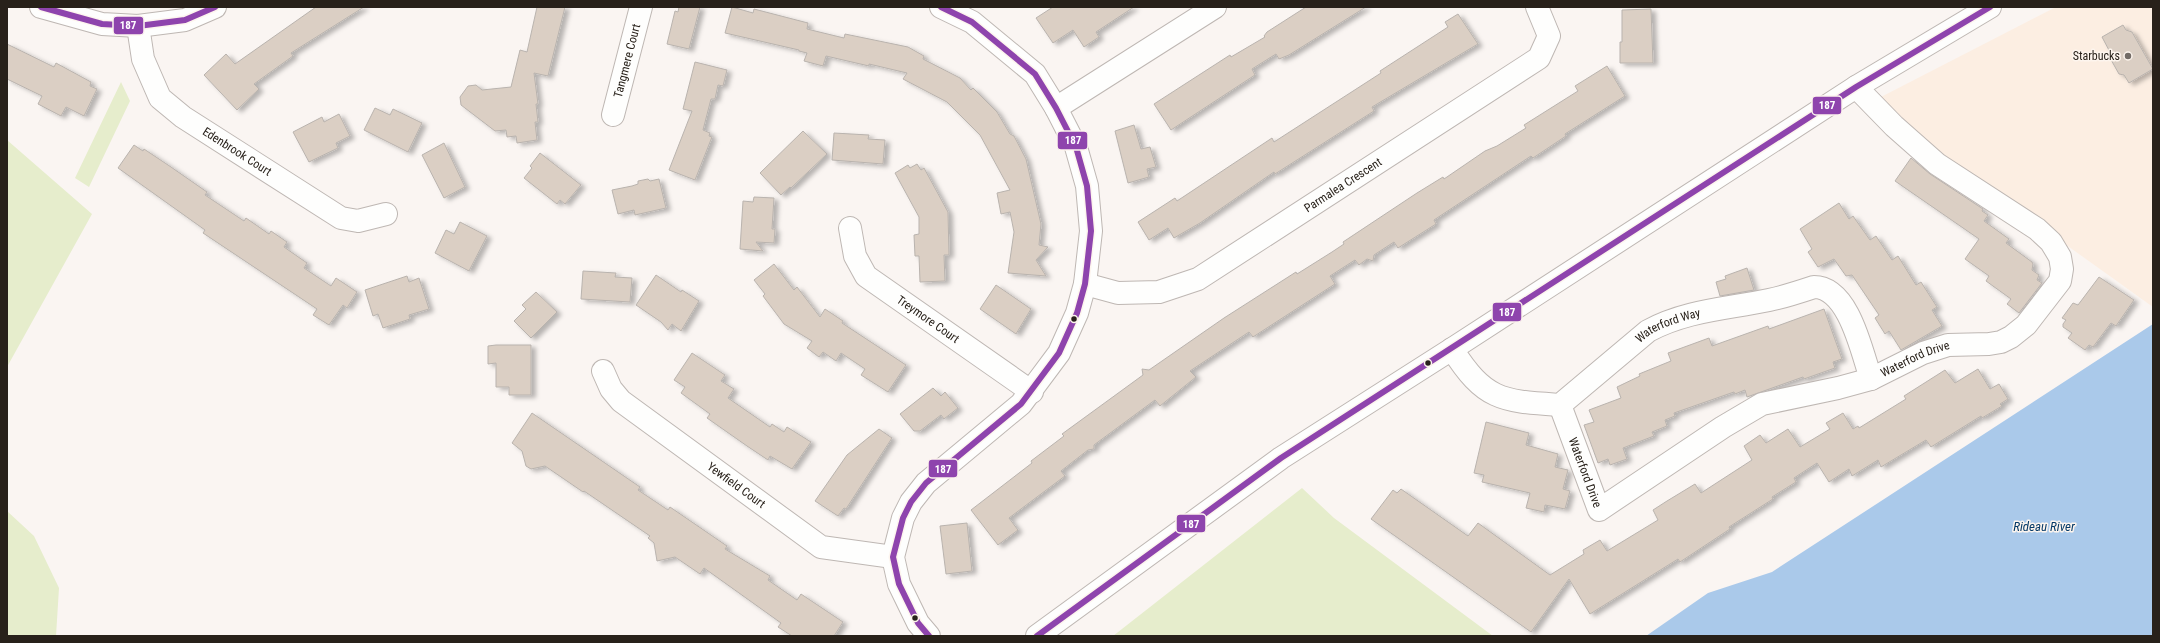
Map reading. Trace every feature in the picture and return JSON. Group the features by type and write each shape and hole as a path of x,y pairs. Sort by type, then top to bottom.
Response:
{"street":[{"path":"41,7 102,24 138,26 185,20 215,7"},
{"name":"Tangmere Court","path":"613,115 641,7"},
{"path":"930,636 918,623 899,584 893,557 902,518 911,502 926,482 1021,404 1032,392 1058,353 1077,313 1085,284 1092,231 1087,186 1076,147 1056,108 1035,74 972,22 941,7"},
{"path":"1056,108 1215,7"},
{"name":"Parmalea Crescent","path":"1085,284 1118,293 1159,292 1198,279 1538,58 1549,36 1537,7"},
{"path":"1037,636 1281,458 1856,87 1990,7"},
{"name":"Edenbrook Court","path":"138,26 143,58 160,98 184,117 341,218 358,221 386,214"},
{"name":"Waterford Drive","path":"1560,405 1599,510 1722,427 1762,404 1871,379 1932,349 1948,345 2001,342 2020,332 2060,281 2062,269 2060,257 2051,242 2037,229 1937,164 1894,126 1856,87"},
{"name":"Treymore Court","path":"850,228 855,256 866,276 1032,392"},
{"name":"Waterford Way","path":"1560,405 1648,331 1663,322 1681,316 1770,300 1814,287 1821,287 1827,290 1844,307 1850,316 1871,379"},
{"path":"1452,349 1467,373 1486,391 1503,398 1527,403 1560,405"},
{"name":"Yewfield Court","path":"603,371 611,389 621,401 821,547 893,557"}],"shaded area":[{"path":"2056,7 2153,7 2153,307 1949,161 1879,98"}],"green space":[{"path":"121,82 130,101 89,187 75,178"},
{"path":"7,140 92,214 7,367"},
{"path":"1302,488 1334,518 1493,636 1113,636"},
{"path":"7,511 34,536 59,588 56,636 7,636"}],"water":[{"name":"Rideau River","path":"2153,324 2153,636 1646,636 1708,593 1772,572"}],"building":[{"path":"316,7 364,7 291,53 293,56 254,84 259,89 237,110 204,75 226,54 235,64"},
{"path":"537,7 565,7 548,76 534,73 538,104 536,104 538,122 535,122 537,140 517,143 516,136 507,137 506,130 495,131 461,105 460,97 468,86 476,85 482,90 511,87 520,50 527,52"},
{"path":"679,7 700,7 689,49 667,44 675,11 678,12"},
{"path":"732,7 753,13 754,9 808,23 807,29 844,38 845,34 908,47 924,56 923,59 960,78 971,90 973,88 997,112 1010,134 1014,136 1026,159 1041,224 1039,245 1048,247 1036,260 1046,276 1008,273 1014,232 1010,212 1001,214 997,193 1010,190 980,135 947,102 903,79 907,73 826,56 823,66 804,61 807,53 799,50 725,33"},
{"path":"1053,7 1134,7 1096,32 1099,37 1084,47 1073,30 1053,43 1036,18"},
{"path":"1306,7 1366,7 1289,55 1279,59 1276,54 1252,69 1255,75 1171,130 1154,104 1230,55 1231,57 1265,37 1264,36 1267,32"},
{"path":"1651,9 1653,63 1620,63 1620,42 1622,42 1622,10"},
{"path":"1458,14 1478,44 1372,107 1374,111 1275,174 1274,172 1200,223 1174,238 1168,228 1149,240 1138,222 1175,198 1177,201 1272,138 1274,142 1381,73 1380,71 1448,27 1445,22"},
{"name":"Starbucks","path":"2123,25 2126,30 2132,32 2153,69 2129,83 2124,75 2119,74 2110,58 2111,54 2102,37"},
{"path":"7,44 54,67 56,63 91,82 90,86 97,89 84,116 66,107 61,116 38,104 42,96 7,79"},
{"path":"695,62 727,70 723,86 718,85 715,99 711,99 703,130 710,133 709,136 712,137 695,180 669,170 692,111 683,109"},
{"path":"1607,66 1625,96 1565,134 1566,136 1533,158 1531,156 1434,220 1436,224 1398,248 1394,242 1374,255 1373,261 1367,259 1359,265 1355,260 1330,276 1335,284 1253,337 1249,332 1190,371 1196,377 1160,406 1155,400 1094,445 1094,449 1088,450 1061,471 1065,476 1009,518 1018,530 998,545 971,510 1032,463 1031,461 1064,436 1062,434 1143,375 1142,369 1149,370 1224,318 1296,272 1297,274 1332,252 1344,244 1343,242 1417,193 1443,177 1444,179 1485,151 1497,146 1526,128 1524,125 1578,91 1575,86"},
{"path":"375,108 390,115 393,109 422,123 408,152 364,130"},
{"path":"339,114 350,136 336,143 338,148 309,162 293,132 322,117 324,122"},
{"path":"1134,125 1141,149 1150,147 1156,167 1147,169 1149,177 1128,183 1115,131"},
{"path":"803,131 827,154 791,188 790,187 781,195 760,173"},
{"path":"834,133 869,135 868,139 885,140 883,164 832,160"},
{"path":"444,143 465,187 444,198 422,155"},
{"path":"134,145 143,151 144,149 171,167 207,192 205,195 244,221 246,218 269,234 271,231 287,242 284,247 307,263 304,268 331,286 336,278 357,292 347,308 343,305 329,325 313,315 317,309 203,233 205,230 118,168"},
{"path":"540,153 581,185 565,204 560,200 557,204 524,178 532,168 530,166"},
{"path":"1911,158 1930,174 1983,209 1982,211 1988,215 1984,221 2009,239 2006,243 2032,262 2032,270 2039,275 2037,280 2042,283 2019,313 2007,304 2011,299 1986,281 1989,276 1965,259 1979,239 1895,181"},
{"path":"917,164 921,170 924,168 948,212 949,255 944,255 945,281 920,282 919,256 915,256 914,235 919,234 919,217 895,173 908,165 910,168"},
{"path":"648,179 650,181 659,179 666,208 635,215 634,210 618,214 612,190 632,186 638,184 638,181"},
{"path":"754,197 774,198 772,229 775,229 774,243 756,242 763,251 740,249 743,201 753,202"},
{"path":"1839,203 1849,219 1853,216 1870,240 1876,236 1892,260 1898,256 1916,285 1921,282 1937,307 1932,310 1942,326 1901,350 1889,331 1885,334 1875,318 1879,315 1852,275 1846,276 1834,259 1818,267 1808,252 1812,249 1800,229"},
{"path":"460,222 487,236 469,271 435,253 446,230 454,234"},
{"path":"774,264 794,290 797,287 820,317 825,309 843,321 842,323 906,365 888,392 861,375 865,369 841,353 836,361 823,352 819,357 807,348 812,341 784,324 763,296 765,294 754,280"},
{"path":"1747,268 1754,290 1720,296 1716,282 1726,279 1725,276"},
{"path":"583,271 616,273 615,277 632,278 630,302 581,299"},
{"path":"656,275 681,292 682,290 699,301 681,331 672,324 668,330 661,322 636,305"},
{"path":"407,276 409,282 419,278 429,309 409,315 410,319 383,328 378,314 373,316 365,290"},
{"path":"2099,277 2134,300 2116,326 2111,323 2093,347 2089,345 2085,350 2068,338 2072,333 2063,327 2066,320 2062,318 2073,303 2078,305"},
{"path":"996,285 1031,309 1016,334 980,309"},
{"path":"536,292 557,312 531,338 514,321 526,309 522,305"},
{"path":"1824,309 1842,359 1833,362 1835,368 1804,379 1803,377 1747,397 1745,390 1735,394 1734,392 1674,413 1675,416 1665,420 1667,426 1652,432 1654,436 1623,448 1627,459 1610,465 1608,459 1598,463 1584,425 1594,422 1589,410 1621,398 1617,387 1640,376 1639,374 1671,361 1668,353 1709,338 1712,346 1768,326 1769,329"},
{"path":"531,345 531,395 509,395 509,387 496,387 496,363 488,364 488,346"},
{"path":"692,353 725,375 721,381 734,389 728,398 770,427 772,424 784,432 787,427 811,442 792,469 770,456 768,460 747,446 707,418 710,414 681,393 685,387 674,380"},
{"path":"1978,369 1990,389 1999,384 2008,399 2000,404 2002,406 1982,418 1981,416 1931,447 1926,440 1881,467 1878,460 1852,476 1849,469 1829,482 1817,463 1794,478 1796,482 1772,497 1773,499 1729,527 1730,529 1680,562 1678,559 1590,614 1569,579 1531,632 1371,519 1393,490 1397,493 1401,489 1468,536 1478,523 1550,575 1584,554 1583,550 1600,540 1607,551 1658,520 1653,510 1695,484 1701,493 1752,460 1744,446 1760,435 1766,443 1788,429 1800,447 1830,429 1826,423 1843,413 1853,429 1858,426 1859,428 1906,399 1904,396 1945,370 1955,383"},
{"path":"933,388 941,396 945,392 958,408 944,419 941,415 920,431 914,431 900,414"},
{"path":"532,413 640,487 638,490 668,510 670,507 727,546 725,549 770,576 768,580 797,600 801,594 843,622 834,636 792,636 778,627 781,623 704,568 700,574 675,557 657,561 654,543 648,538 650,536 545,466 531,469 526,466 522,451 512,443"},
{"path":"1486,422 1529,433 1526,445 1558,454 1555,467 1568,470 1563,489 1570,491 1565,509 1545,505 1544,512 1526,508 1530,493 1482,482 1484,475 1474,473"},
{"path":"879,429 892,438 846,509 844,508 838,516 815,501 847,455"},
{"path":"967,523 972,571 946,574 940,526"}],"transit line":[{"name":"187","path":"41,7 102,24 138,26 185,20 215,7"},
{"name":"187","path":"929,636 918,623 899,584 893,557 903,518 911,502 926,483 1021,404 1059,353 1077,313 1085,284 1091,231 1087,186 1076,147 1056,108 1035,74 972,22 941,7"},
{"name":"187","path":"1037,636 1281,458 1856,87 1990,7"}],"place":[{"name":"Starbucks","path":"2128,56"}]}
